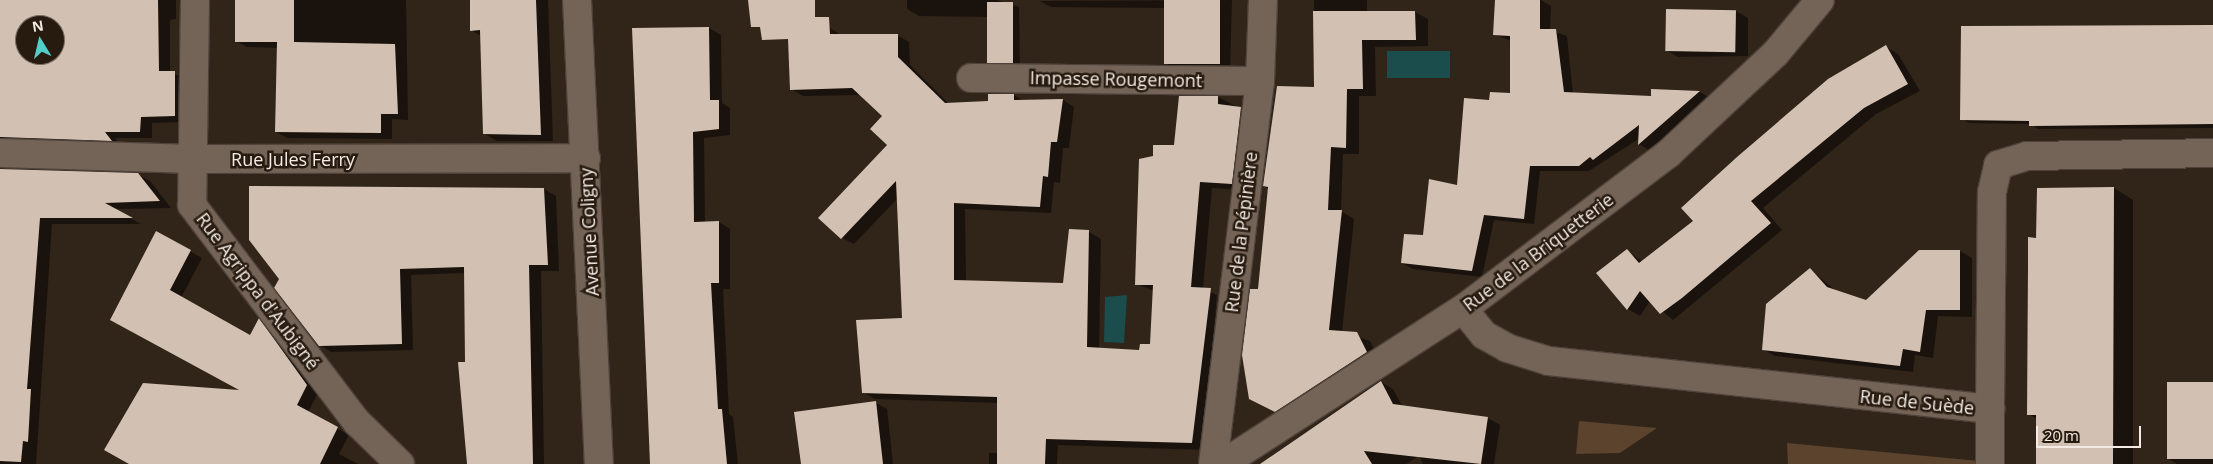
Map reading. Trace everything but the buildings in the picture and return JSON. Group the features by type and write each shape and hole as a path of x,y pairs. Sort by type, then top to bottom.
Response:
{"street":[{"name":"Rue Agrippa d'Aubigné","path":"195,0 192,205 357,422 400,464"},
{"name":"Avenue Coligny","path":"577,0 586,158 599,464"},
{"name":"Rue de la Pépinière","path":"1213,464 1260,81 1264,0"},
{"name":"Rue de la Briquetterie","path":"1223,464 1463,308 1699,127 1775,54 1820,0"},
{"name":"Impasse Rougemont","path":"971,78 1260,81"},
{"name":"Rue Jules Ferry","path":"0,152 193,158 586,158"},
{"name":"Rue de Suède","path":"1463,308 1484,335 1507,348 1549,361 1990,409 1992,192 1998,165 2027,156 2213,153"},
{"path":"1990,409 1990,464"}],"shaded area":[{"path":"1579,421 1657,428 1620,453 1576,454"},
{"path":"1787,443 1990,462 1990,464 1788,464"}],"water":[{"path":"1387,51 1450,51 1450,78 1387,78"},
{"path":"1127,295 1124,343 1104,342 1105,297"}]}
